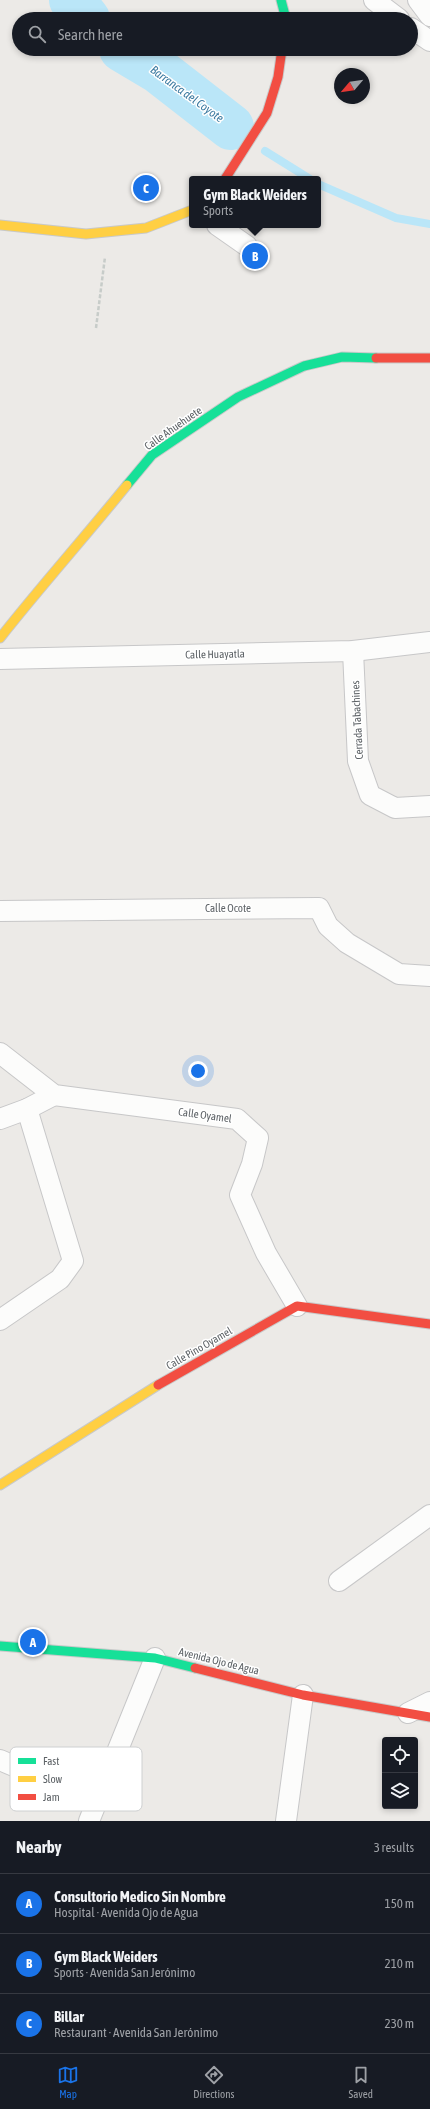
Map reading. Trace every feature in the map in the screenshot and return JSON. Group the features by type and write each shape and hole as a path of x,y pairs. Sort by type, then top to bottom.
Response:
{"street":[{"path":"280,0 284,12"},
{"path":"374,0 390,12"},
{"path":"418,0 430,16"},
{"path":"418,33 430,41"},
{"path":"227,176 268,113 278,77 281,56"},
{"path":"0,225 86,234 146,228 189,211"},
{"path":"221,228 247,246"},
{"name":"Calle Ahuehuete","path":"0,638 40,586 91,530 152,455 238,397 304,366 342,357 405,359 430,358"},
{"name":"Calle Huayatla","path":"0,659 353,651 430,642"},
{"name":"Cerrada Tabachines","path":"353,651 358,762 370,796 395,808 430,806"},
{"name":"Calle Ocote","path":"0,911 319,908 328,926 354,946 399,974 430,976"},
{"name":"Calle Oyamel","path":"0,1053 54,1094 237,1119 258,1138 252,1164 240,1195 266,1253 297,1306"},
{"path":"0,1119 27,1110 54,1094"},
{"path":"0,1320 60,1279 73,1261 27,1110"},
{"path":"297,1306 430,1324"},
{"name":"Calle Pino Oyamel","path":"0,1485 144,1393 297,1306"},
{"path":"339,1581 430,1515"},
{"name":"Avenida Ojo de Agua","path":"1,1650 155,1658 302,1695 430,1717"},
{"path":"120,1747 155,1658"},
{"path":"286,1821 302,1695"},
{"path":"408,1713 430,1702"},
{"path":"0,1760 10,1764"},
{"path":"89,1821 94,1811"}],"path":[{"path":"96,328 103,277"}],"waterway":[{"name":"Barranca del Coyote","path":"72,0 81,12"},
{"name":"Barranca del Coyote","path":"134,56 159,71 231,127"},
{"name":"Barranca del Coyote","path":"265,151 305,176"},
{"name":"Barranca del Coyote","path":"321,185 396,218 430,224"}],"traffic: fast":[{"path":"281,0 284,12"},
{"path":"127,485 152,455 238,397 304,366 342,357 376,358"},
{"path":"0,1646 155,1658 195,1668"}],"traffic: slow":[{"path":"0,225 86,234 146,228 189,211"},
{"path":"0,638 127,485"},
{"path":"0,1485 158,1385"}],"traffic: jam":[{"path":"227,176 267,113 278,77 281,56"},
{"path":"376,358 430,358"},
{"path":"158,1385 297,1306 430,1324"},
{"path":"195,1668 303,1695 430,1717"}],"place":[{"name":"Billar","path":"146,188"},
{"name":"Gym Black Weiders","path":"255,256"},
{"name":"Consultorio Medico Sin Nombre","path":"33,1642"}]}
